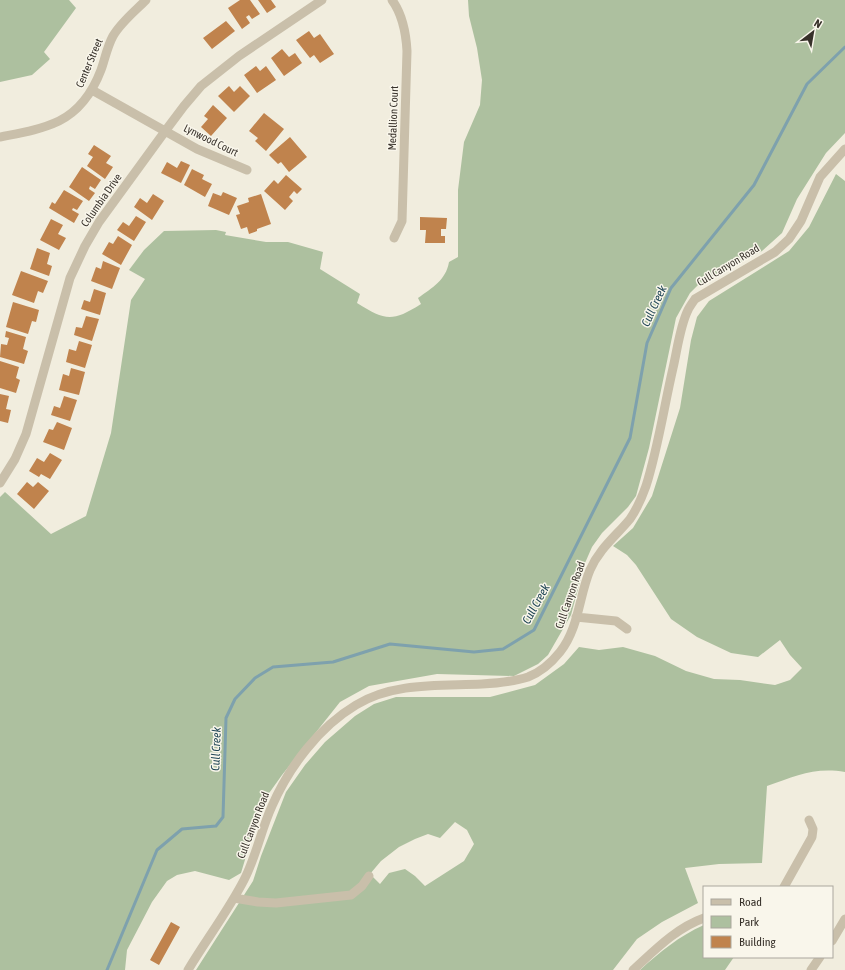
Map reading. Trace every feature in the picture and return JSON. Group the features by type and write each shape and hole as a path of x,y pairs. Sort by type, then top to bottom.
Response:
{"street":[{"name":"Center Street","path":"0,137 39,129 61,120 80,105 92,90 114,35 126,20 146,0"},
{"name":"Columbia Drive","path":"0,483 15,459 26,434 66,290 75,266 99,222 184,106 202,86 221,69 239,56 322,0"},
{"name":"Medallion Court","path":"392,0 400,13 404,26 407,51 402,221 394,238"},
{"name":"Lynwood Court","path":"92,90 207,154 247,170"},
{"name":"Cull Canyon Road","path":"188,970 245,879 272,806 289,775 314,740 342,714 367,699 383,693 401,689 420,686 504,682 528,677 540,671 566,645 587,579 594,563 599,554 632,516 646,486 679,338 688,311 695,299 775,252 789,239 801,221 820,177 845,149"},
{"path":"576,617 616,621 627,629"},
{"path":"785,886 812,837 813,829 809,820"},
{"path":"234,898 258,902 276,902 351,895 362,886 368,876"},
{"path":"633,970 662,943 691,922 703,918"},
{"path":"833,938 845,919"},
{"path":"812,970 819,958"}],"green space":[{"path":"0,0 69,0 76,8 44,52 50,59 32,75 0,82"},
{"path":"468,0 845,0 845,133 826,153 797,199 782,233 762,251 699,284 690,293 676,318 649,448 636,496 628,507 602,533 592,547 585,563 571,615 548,655 538,664 514,676 437,674 369,686 340,702 282,775 262,803 241,873 229,880 195,871 177,875 167,881 152,902 127,950 125,970 0,970 0,497 5,492 51,534 86,516 111,433 131,300 145,279 129,270 144,250 164,231 216,230 226,232 225,235 266,242 288,242 323,252 320,269 360,294 357,303 375,313 382,316 395,317 421,304 418,298 442,279 449,262 458,257 458,190 464,142 480,105 482,80 477,48 469,16"},
{"path":"836,174 845,181 845,772 824,771 805,773 767,786 762,863 719,864 685,868 698,903 662,922 637,939 613,970 196,970 253,881 286,792 305,765 325,742 355,716 374,704 396,697 490,697 535,685 564,664 579,647 599,650 623,647 655,656 686,671 714,679 740,680 775,685 790,680 802,668 790,655 780,640 758,657 731,653 697,637 671,619 636,565 627,555 613,546 633,528 652,496 680,408 691,340 697,317 709,301 789,251 809,227","holes":["455,822 467,830 474,844 464,861 425,886 405,869 389,873 380,884 370,874 381,861 399,847 415,839 428,834 440,838"]},
{"path":"703,925 703,958 733,958 725,970 640,970 670,945"}],"building":[{"path":"240,0 250,0 260,14 252,19 249,15 246,17 250,23 242,29 228,8"},
{"path":"258,0 271,0 276,7 267,13"},
{"path":"226,21 235,31 212,49 203,38"},
{"path":"309,31 314,38 320,34 334,54 320,63 314,55 310,58 296,40"},
{"path":"282,49 289,57 295,53 302,63 284,76 271,58"},
{"path":"256,66 260,71 266,66 276,80 257,93 244,75"},
{"path":"229,86 234,92 240,86 250,96 234,112 218,96"},
{"path":"213,105 227,118 211,136 201,127 208,119 204,116"},
{"path":"264,113 284,129 266,151 255,141 258,138 249,131"},
{"path":"290,137 307,157 289,172 281,162 278,164 269,155"},
{"path":"94,145 111,156 106,163 113,167 105,179 87,166 93,157 88,154"},
{"path":"181,161 190,165 181,183 161,173 167,162 177,168"},
{"path":"82,167 101,180 95,189 90,186 89,189 95,193 89,201 69,187"},
{"path":"192,169 204,175 202,179 212,184 205,197 184,185"},
{"path":"286,175 302,189 297,194 294,191 289,197 293,201 285,210 264,191 274,180 278,184"},
{"path":"64,190 83,201 77,210 73,208 72,210 79,214 74,223 49,208 52,202 55,204"},
{"path":"223,192 237,198 229,215 208,206 213,193 221,196"},
{"path":"153,194 164,201 152,220 134,207 140,198 147,203"},
{"path":"261,194 271,224 257,229 257,231 249,234 247,227 241,229 236,215 240,214 237,206 249,202 248,198"},
{"path":"136,216 146,222 134,241 117,230 123,222 129,226"},
{"path":"420,217 447,218 446,229 441,229 441,236 445,236 445,243 425,243 426,230 420,230"},
{"path":"51,219 63,225 58,234 66,238 59,250 40,240"},
{"path":"118,236 132,245 121,265 102,254 109,242 113,244"},
{"path":"37,248 50,253 47,264 52,266 49,276 30,269"},
{"path":"103,261 120,268 112,289 91,281 96,267 101,269"},
{"path":"21,271 48,281 43,293 38,291 34,303 12,295"},
{"path":"94,289 106,293 100,315 81,309 84,300 90,302"},
{"path":"13,302 39,310 36,322 32,321 28,334 6,327"},
{"path":"86,316 99,319 92,341 74,335 76,327 82,328"},
{"path":"6,331 26,337 23,349 28,351 24,364 0,357 1,344 7,345 9,338 5,337"},
{"path":"79,341 92,345 85,368 66,362 69,349 76,351"},
{"path":"0,361 19,367 16,378 20,380 16,393 0,388"},
{"path":"71,368 85,372 79,395 59,390 63,374 69,376"},
{"path":"0,394 9,396 6,409 11,410 8,423 0,421"},
{"path":"64,396 77,400 70,421 51,415 54,406 60,408"},
{"path":"57,422 72,428 64,450 43,442 49,429 53,430"},
{"path":"50,453 62,460 50,479 41,474 39,477 29,471 37,458 44,462"},
{"path":"27,482 33,487 38,482 49,491 34,509 17,494"},
{"path":"171,922 180,927 159,965 150,960"}],"waterway":[{"name":"Cull Creek","path":"107,970 157,850 182,829 216,826 223,817 226,718 235,699 255,678 273,667 333,662 390,644 474,652 503,649 534,630 630,438 647,343 671,288 754,185 807,84 845,47"}]}
